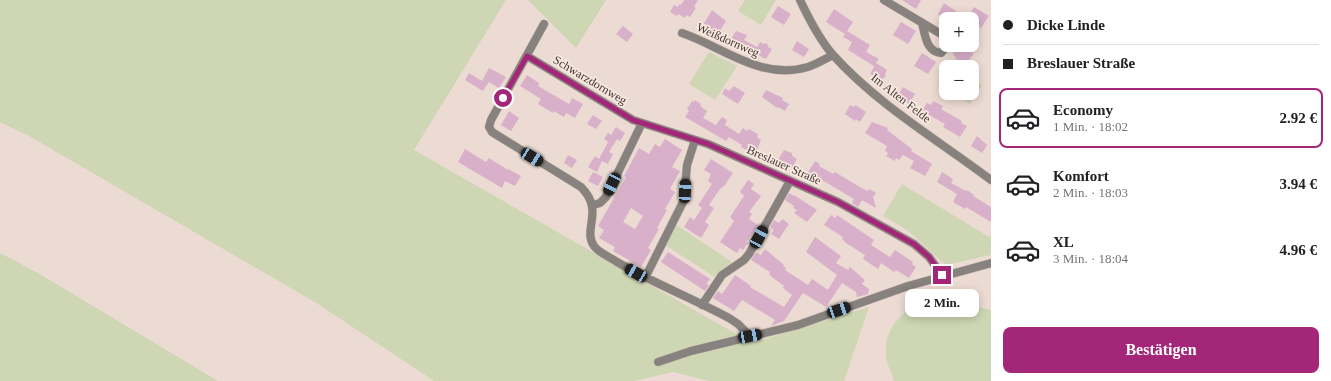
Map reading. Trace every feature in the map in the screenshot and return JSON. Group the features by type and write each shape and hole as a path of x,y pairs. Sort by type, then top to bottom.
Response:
{"street":[{"name":"Im Alten Felde","path":"800,0 822,40 833,55 882,101 959,155 991,180"},
{"path":"884,0 939,33"},
{"path":"922,23 928,44 932,49 941,53 942,52"},
{"path":"544,24 491,120 489,127 496,135 581,187 589,195 593,205 591,240 598,250 645,278 734,321 750,336"},
{"name":"Weißdornweg","path":"682,33 744,62 777,70 796,70 808,67 833,55"},
{"name":"Schwarzdornweg","path":"527,56 642,123 695,140"},
{"path":"593,205 600,203 606,196 642,123"},
{"path":"645,278 684,200 687,165 695,140"},
{"name":"Breslauer Straße","path":"695,140 838,202 914,244 929,257 942,275"},
{"path":"702,305 722,275 749,254 790,181"},
{"path":"658,362 691,350 798,324 942,275 991,263"}],"green space":[{"path":"0,0 506,0 414,150 752,343 869,307 844,381 709,381 673,372 634,381 434,381 318,304 29,136 0,122"},
{"path":"528,0 606,0 576,48"},
{"path":"745,0 776,0 761,25 738,11"},
{"path":"709,52 737,66 715,100 689,84"},
{"path":"963,100 973,100 970,104"},
{"path":"902,184 989,237 991,234 991,255 946,265 907,230 883,216"},
{"path":"675,224 732,262 715,277 665,245"},
{"path":"0,253 38,273 218,381 0,381"},
{"path":"937,298 991,310 991,381 894,381 886,358 886,344 894,324 900,316 917,304"}],"building":[{"path":"684,0 698,0 694,7 696,8 690,17 686,15 685,18 678,14 677,16 670,12 674,5 678,7"},
{"path":"902,0 921,0 916,9"},
{"path":"944,3 956,11 955,12 939,12"},
{"path":"778,6 791,14 784,25 771,17"},
{"path":"974,7 989,16 981,28 979,27 979,12 971,12"},
{"path":"834,9 853,22 847,31 870,45 866,52 879,59 874,66 848,50 852,42 843,37 845,34 826,22"},
{"path":"712,10 726,21 718,34 703,25"},
{"path":"901,22 916,31 908,44 893,35"},
{"path":"623,26 633,34 627,42 616,34"},
{"path":"736,31 747,35 744,40 757,47 760,42 764,44 767,43 768,47 772,49 766,59 754,53 753,54 730,41"},
{"path":"797,41 809,49 804,57 792,50"},
{"path":"954,52 974,53 969,60 958,60 953,54"},
{"path":"922,53 936,62 928,74 914,66"},
{"path":"876,63 887,70 885,74 886,76 881,80 870,74"},
{"path":"489,68 506,77 499,88 489,82 483,91 465,80 469,73 482,81"},
{"path":"527,75 539,83 538,86 569,104 572,98 583,104 575,118 566,113 564,117 554,111 553,113 538,104 541,99 520,86"},
{"path":"734,86 745,93 738,104 722,94 725,88 729,91"},
{"path":"903,87 915,94 909,104 897,97"},
{"path":"766,90 783,98 782,100 789,104 785,111 778,107 777,108 762,97"},
{"path":"695,100 707,111 703,118 716,125 722,117 727,120 725,125 739,134 743,128 747,131 749,129 758,134 757,137 761,140 755,155 741,147 742,145 729,137 726,141 685,117 689,111 687,109 692,101 694,102"},
{"path":"933,101 943,106 941,109 962,121 961,123 967,126 960,137 943,127 945,124 922,111 927,103 931,105"},
{"path":"850,105 854,107 855,105 866,112 860,122 856,119 855,121 845,114"},
{"path":"509,111 519,118 511,131 501,125"},
{"path":"593,115 602,121 596,129 587,124"},
{"path":"872,122 888,128 887,130 912,149 911,151 932,164 925,176 910,168 914,161 903,155 899,160 896,158 895,161 886,156 888,153 885,151 887,146 865,133"},
{"path":"616,127 625,133 620,141 617,139 609,152 613,154 608,164 602,161 597,172 588,167 595,156 599,159 608,142 604,139 608,133 611,135"},
{"path":"977,136 987,145 982,153 971,146"},
{"path":"665,139 682,150 672,167 680,171 670,189 675,192 665,209 667,210 657,228 659,229 648,248 651,250 641,267 613,251 615,247 599,238 604,230 598,226 626,177 624,176 639,148 649,154 655,144 660,147","holes":["631,208 643,216 635,229 623,222"]},
{"path":"465,149 486,162 489,158 521,176 515,186 505,181 502,188 458,162"},
{"path":"784,150 792,153 792,156 797,159 792,168 778,160"},
{"path":"568,155 577,160 572,168 564,163"},
{"path":"711,159 733,173 709,205 714,208 705,222 709,225 701,238 684,227 690,217 694,220 702,208 698,205 712,184 708,181 711,174 704,170"},
{"path":"815,161 820,164 819,166 833,174 835,172 863,189 868,191 870,189 876,193 873,197 876,208 862,200 858,207 852,203 854,199 822,180 821,182 812,177 809,182 804,179"},
{"path":"593,172 603,177 598,186 588,181"},
{"path":"942,172 953,179 951,183 966,191 967,190 974,195 973,196 991,207 991,222 966,207 965,209 953,202 957,194 937,182"},
{"path":"748,180 754,184 751,189 761,196 749,212 752,214 749,219 758,225 746,242 748,243 743,250 740,248 737,253 720,242 734,221 730,217 744,196 740,192"},
{"path":"789,193 817,210 807,222 794,213 797,210 785,200"},
{"path":"831,215 835,218 837,215 874,240 871,245 890,257 895,250 913,262 912,264 916,267 909,278 896,270 894,272 881,263 878,269 863,259 865,255 846,243 842,239 843,237 824,225"},
{"path":"782,219 789,224 779,239 771,234 774,230 770,227 774,220 779,223"},
{"path":"815,237 841,256 836,263 848,270 850,267 865,280 862,284 869,289 868,294 857,297 856,292 842,283 826,307 803,293 784,321 771,326 775,320 742,300 734,311 713,298 718,291 722,294 735,275 751,286 750,287 784,307 792,295 783,288 784,286 769,274 770,272 751,260 756,252 761,255 765,249 784,265 783,266 786,268 785,270 808,285 812,279 828,290 837,275 806,252"},
{"path":"668,252 710,279 706,284 709,285 705,291 661,262"}],"route":[{"path":"503,98 527,56 633,120 708,144 838,202 914,244 929,257 942,275"}]}
